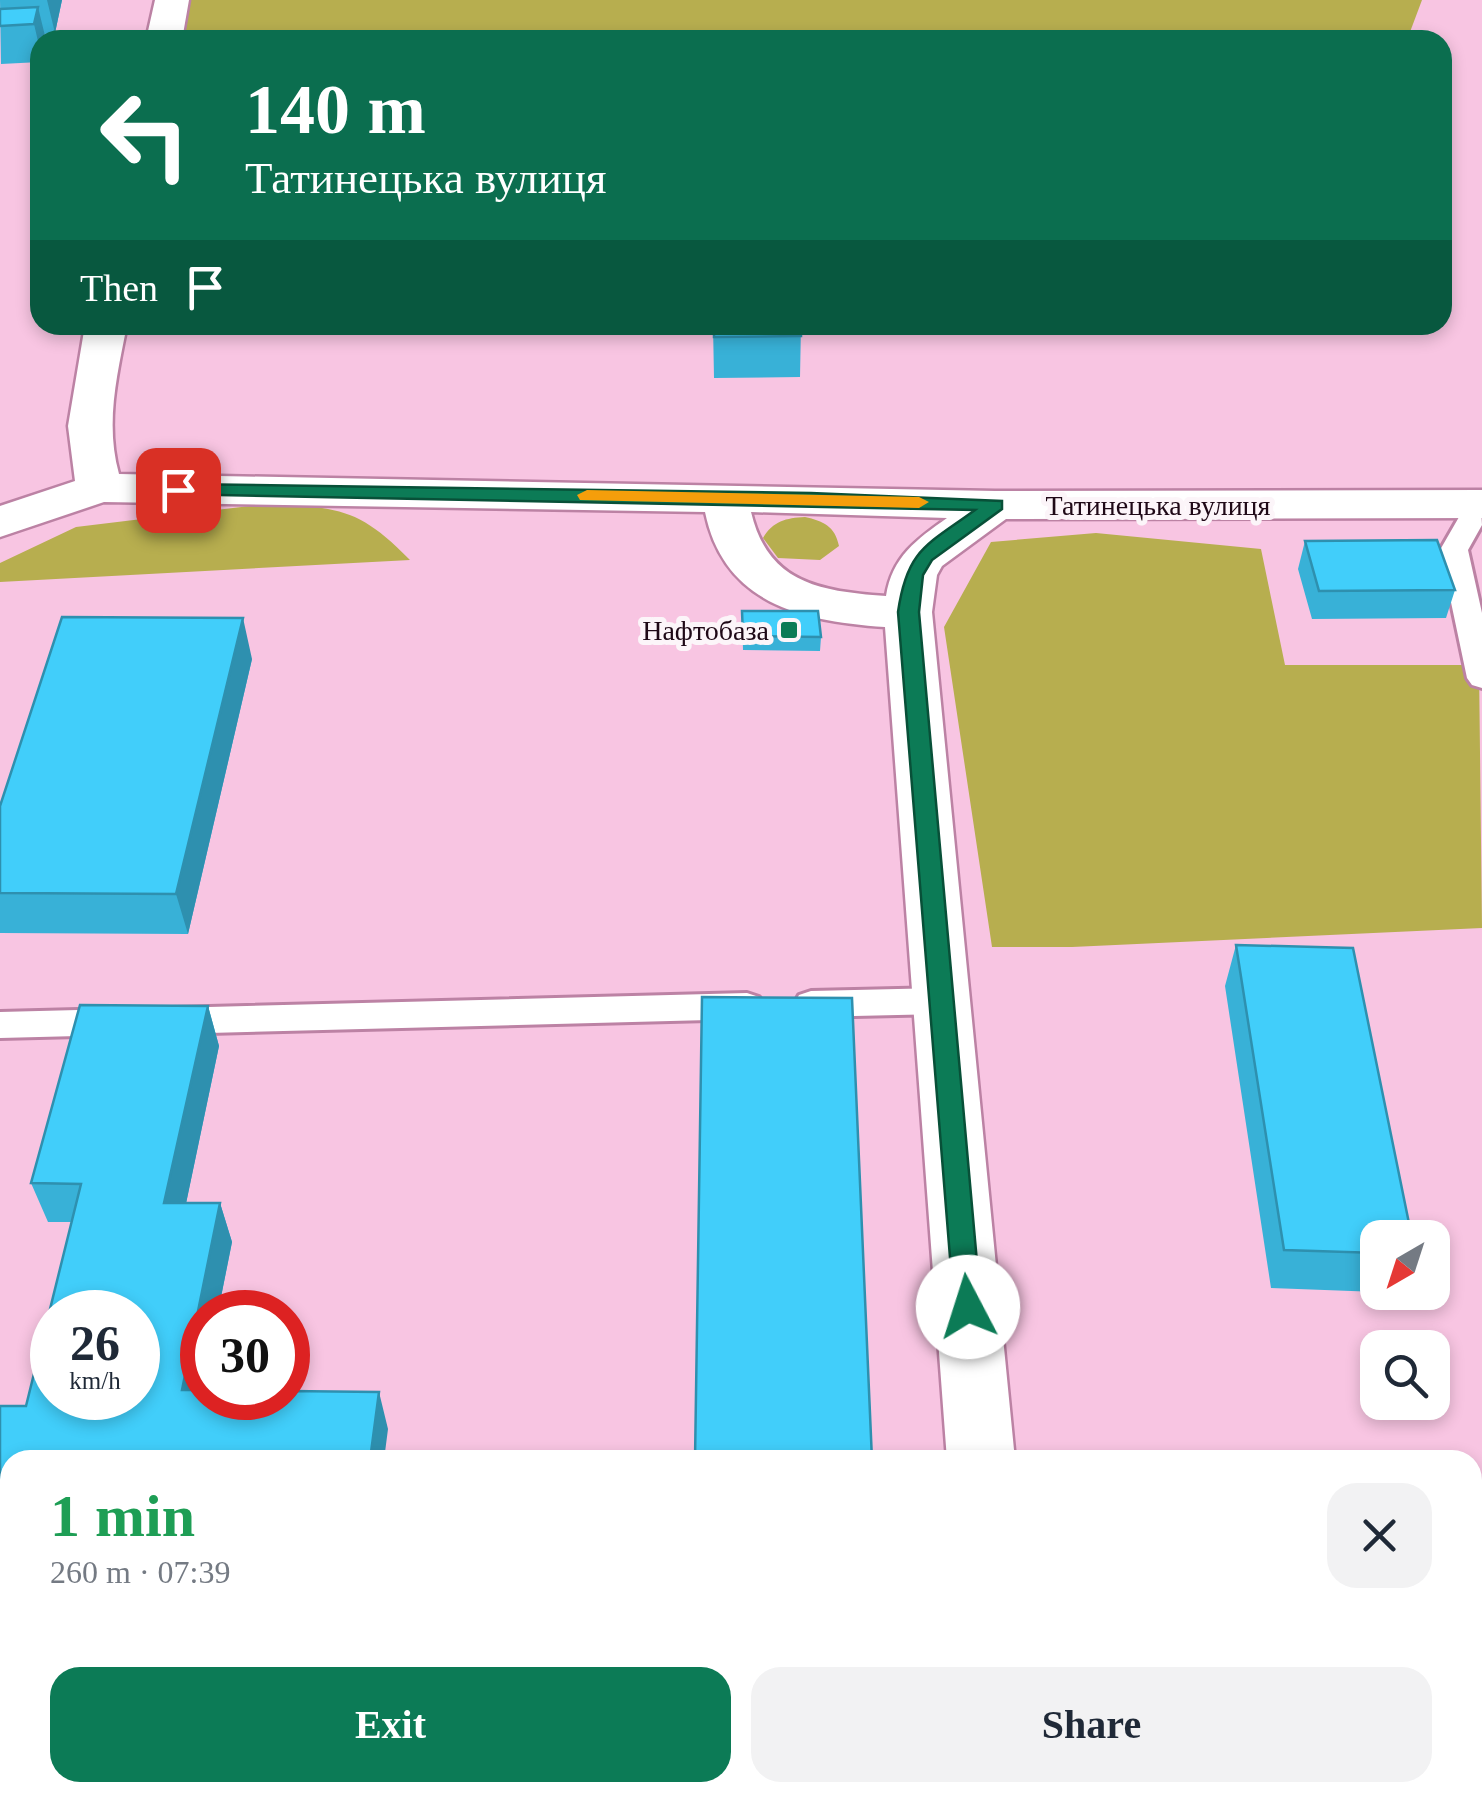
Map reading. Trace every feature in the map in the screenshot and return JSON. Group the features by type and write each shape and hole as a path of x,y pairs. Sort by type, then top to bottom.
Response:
{"street":[{"path":"166,30 172,0"},
{"path":"100,488 90,460 86,424 104,335"},
{"name":"Татинецька вулиця","path":"0,522 100,488 995,505 1481,504"},
{"path":"724,498 736,544 765,578 785,589 861,612 908,612"},
{"path":"979,1450 908,612 913,575 924,556 995,505"}],"lane":[{"path":"1481,504 1454,550 1482,678"},
{"path":"0,1025 942,1001"}],"shaded area":[{"path":"169,0 1422,0 1411,30 164,30"},
{"path":"274,503 349,515 377,530 410,560 0,582 0,563 76,527"},
{"path":"805,517 827,526 839,546 820,560 778,558 763,538 781,522"},
{"path":"1096,533 1261,549 1285,665 1479,665 1482,928 1072,947 992,947 944,627 991,542"}],"building":[{"path":"38,7 34,24 0,26 0,9"},
{"path":"714,335 801,335 801,336"},
{"path":"1437,540 1455,590 1319,591 1305,541"},
{"path":"742,611 818,611 821,637 743,636"},
{"path":"62,617 243,618 176,894 0,893 0,806"},
{"path":"1236,945 1353,948 1408,1220 1360,1220 1360,1252 1284,1250"},
{"path":"702,997 852,998 872,1450 695,1450"},
{"path":"80,1005 208,1006 164,1203 220,1203 202,1290 180,1290 180,1420 310,1420 310,1391 379,1392 371,1450 0,1450 0,1406 26,1406 30,1390 30,1420 160,1420 160,1290 55,1290 81,1184 31,1183"}],"slow traffic":[{"path":"587,495 919,502"}],"place":[{"name":"Нафтобаза","path":"789,630"}],"route":[{"path":"178,490 811,498 995,505 924,556 913,575 908,612 968,1307"}]}
